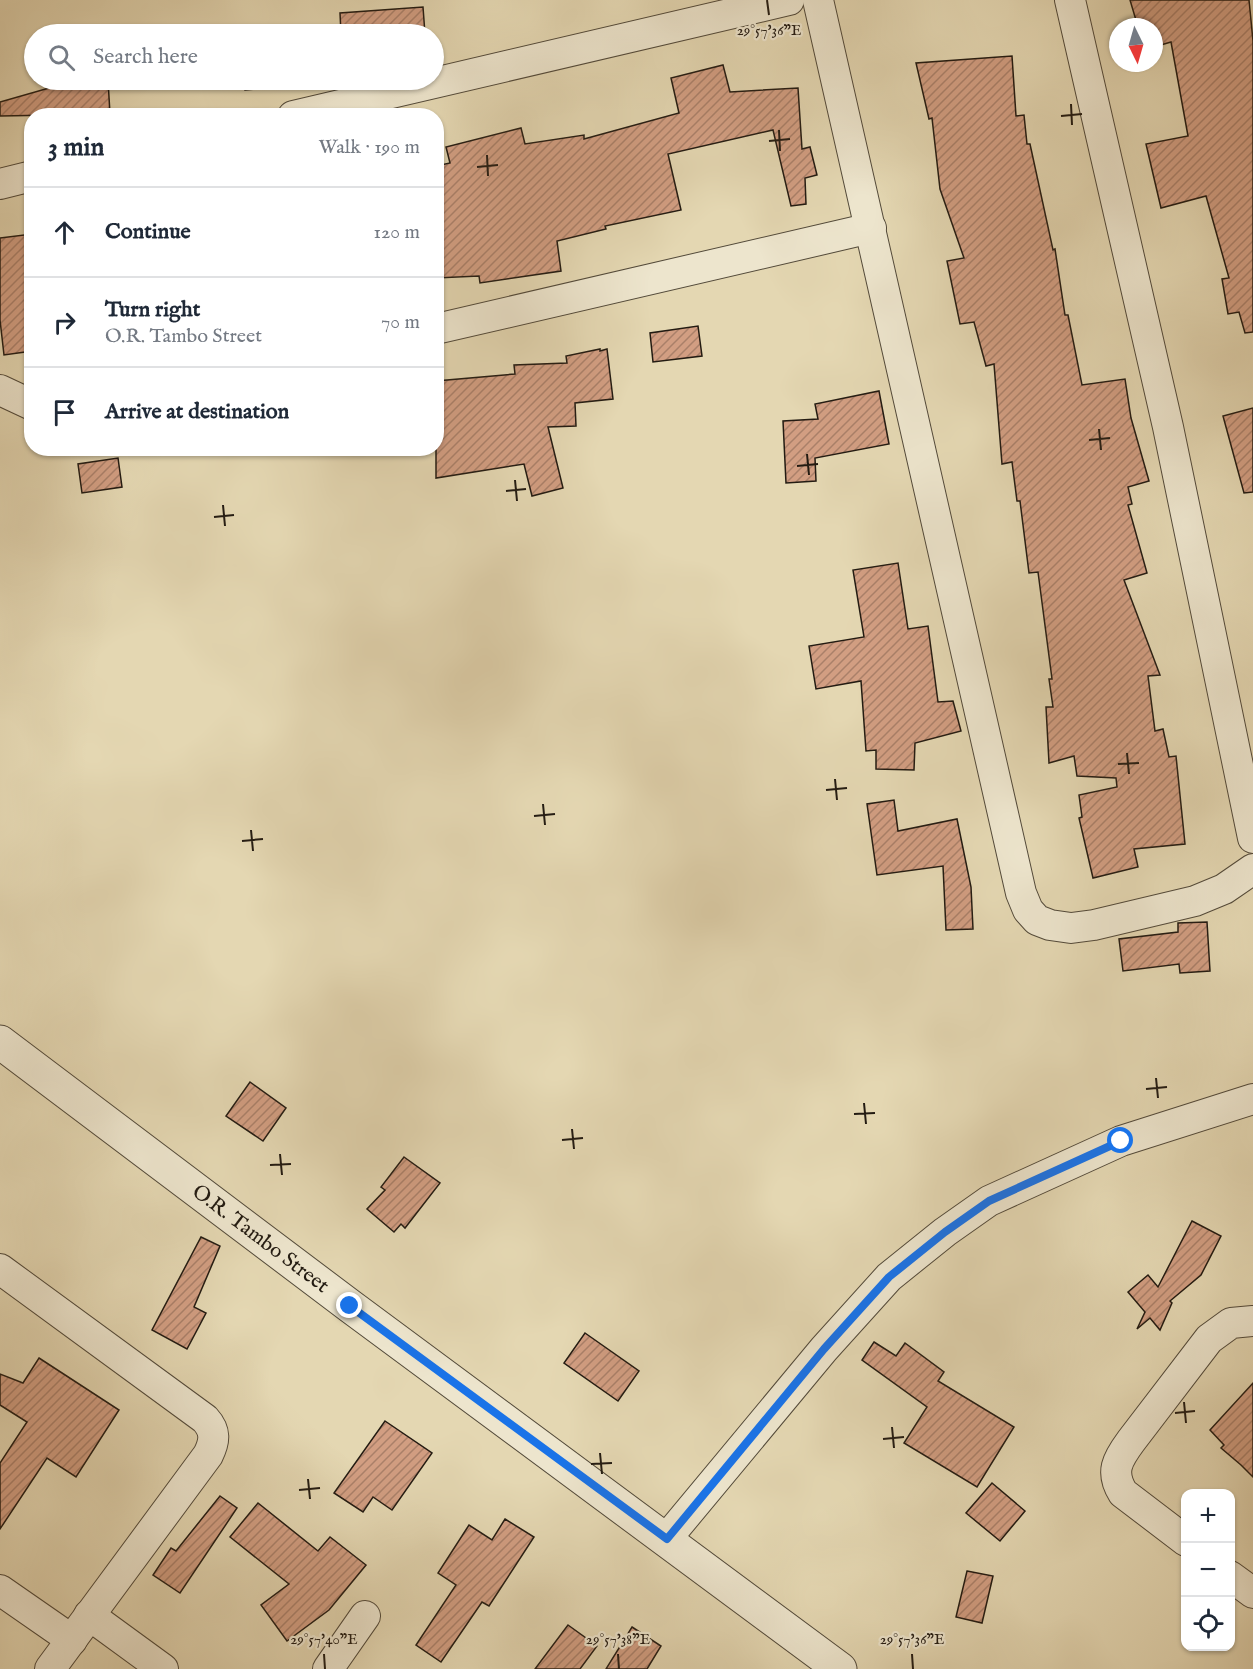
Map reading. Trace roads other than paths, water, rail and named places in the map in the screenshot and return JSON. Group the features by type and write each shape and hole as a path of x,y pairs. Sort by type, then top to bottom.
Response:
{"street":[{"path":"444,81 789,0"},
{"path":"818,0 1018,881 1028,910 1037,920 1050,925 1071,928 1094,925 1195,901 1224,889 1253,869"},
{"path":"1070,0 1168,427 1253,838"},
{"path":"327,108 404,90"},
{"path":"0,184 24,178"},
{"path":"444,327 871,228"},
{"path":"0,390 24,401"},
{"name":"O.R. Tambo Street","path":"0,1042 350,1306 840,1669"},
{"path":"667,1539 824,1349 874,1293 889,1277 945,1232 989,1201 1121,1141 1253,1100"},
{"path":"0,1269 205,1419 212,1427 214,1437 208,1455 50,1669"},
{"path":"1181,1538 1123,1493 1117,1483 1116,1469 1122,1453 1209,1339 1231,1323 1253,1321"},
{"path":"1235,1580 1253,1593"},
{"path":"0,1590 72,1640"},
{"path":"89,1616 163,1669"},
{"path":"328,1669 365,1616"}]}
